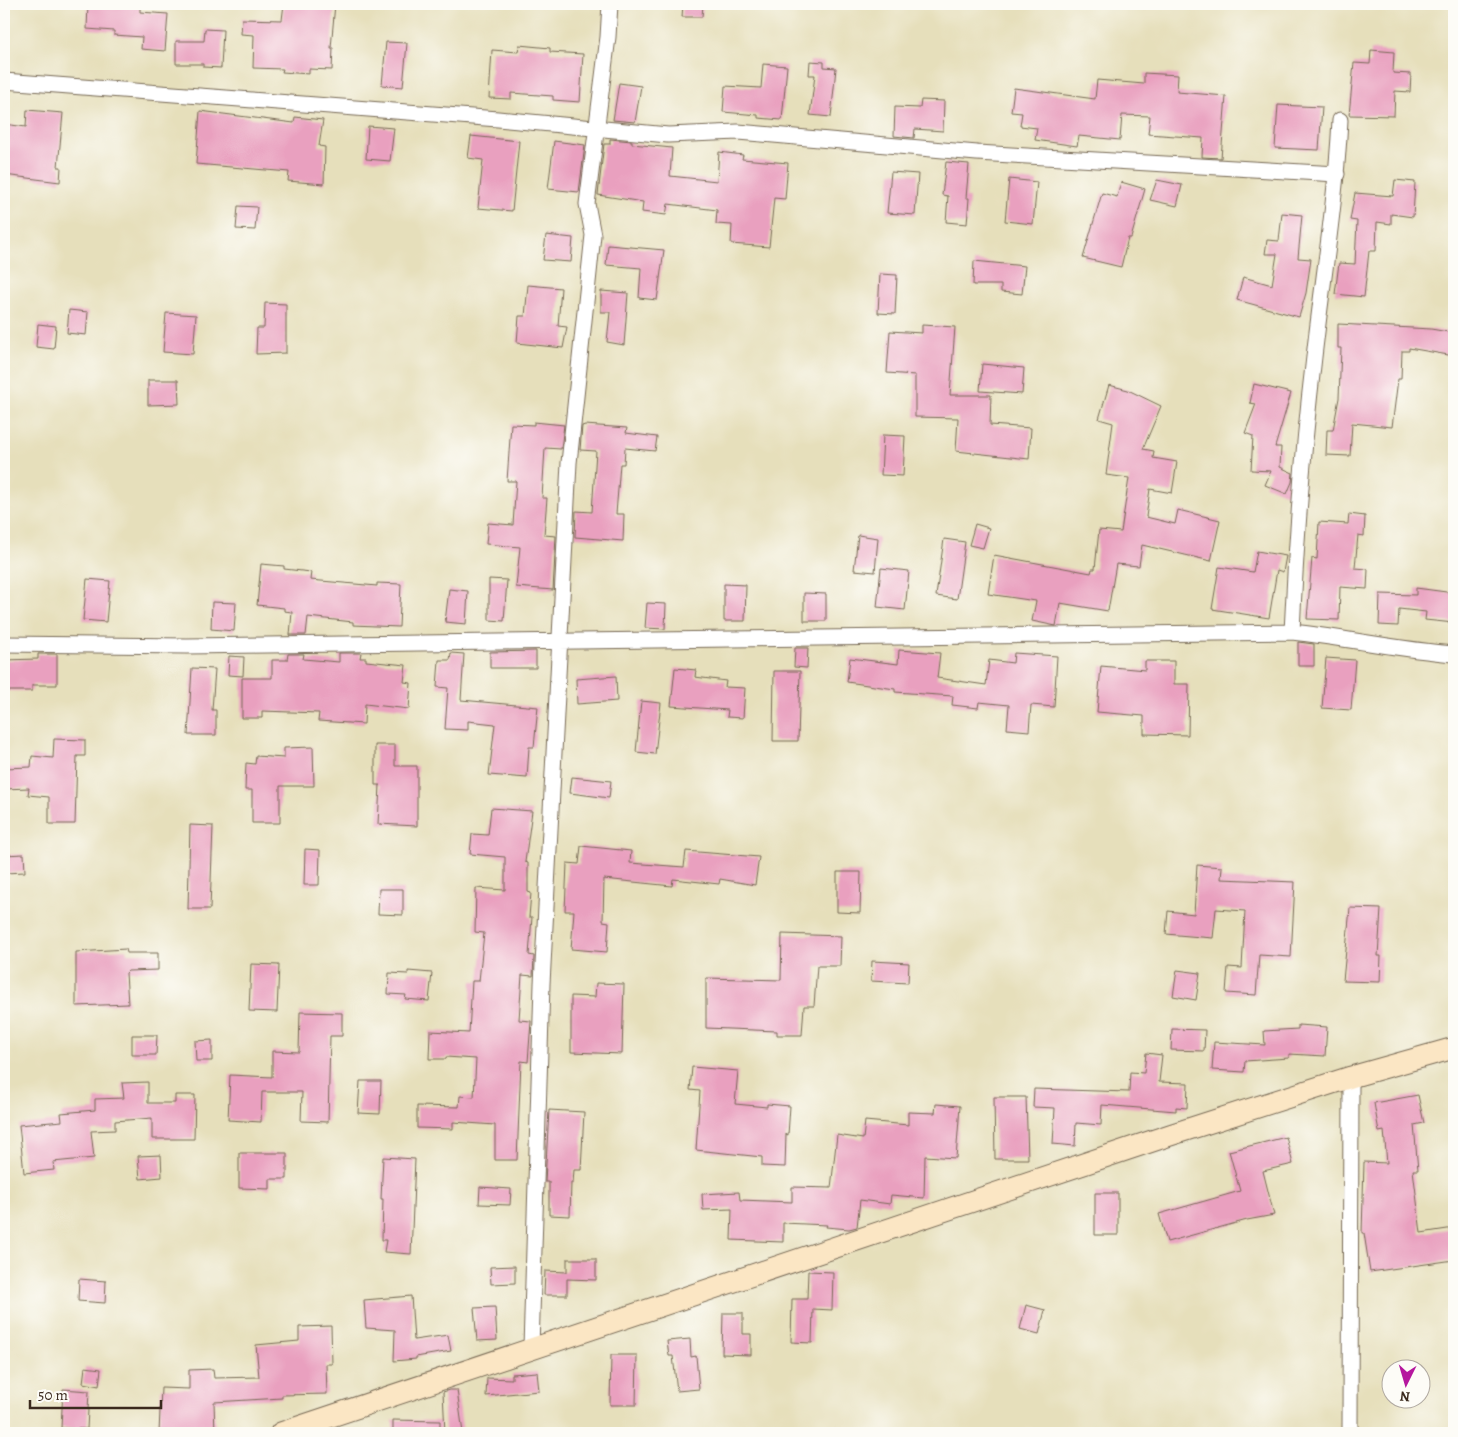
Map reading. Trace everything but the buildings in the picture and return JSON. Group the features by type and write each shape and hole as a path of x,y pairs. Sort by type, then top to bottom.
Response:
{"street":[{"path":"531,1348 542,984 569,463 592,235 587,204 610,4"},
{"path":"4,81 597,127 668,135 738,132 977,153 1337,174"},
{"path":"1292,632 1296,546 1313,369 1337,174 1340,120"},
{"path":"4,644 187,646 1292,632 1340,637 1414,651 1454,654"},
{"path":"281,1433 531,1348 1350,1077 1454,1048"},
{"path":"1350,1077 1350,1433"}]}
